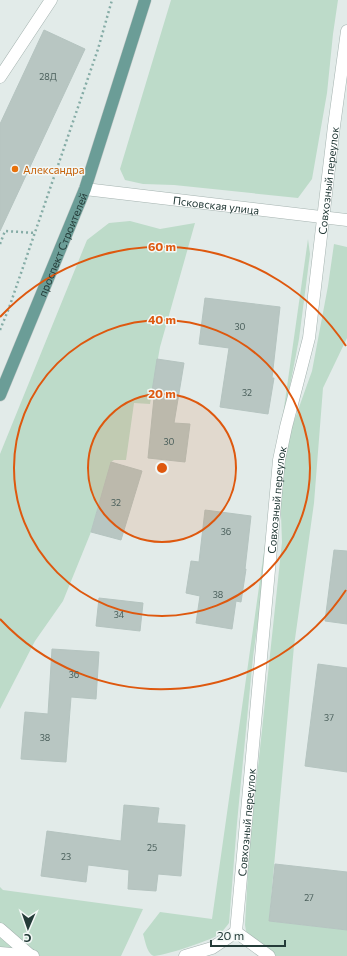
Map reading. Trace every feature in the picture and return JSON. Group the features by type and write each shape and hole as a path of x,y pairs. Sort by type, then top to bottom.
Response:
{"main road":[{"name":"проспект Строителей","path":"0,395 85,189 145,0"}],"street":[{"path":"0,77 51,0"},
{"name":"Совхозный переулок","path":"236,932 279,460 309,338 347,30"},
{"name":"Псковская улица","path":"85,189 347,220"},
{"path":"0,929 31,956"},
{"path":"185,956 212,948 236,932 269,956"},
{"path":"0,953 36,956"}],"path":[{"path":"0,330 9,308 98,49 112,0"},
{"path":"0,244 5,230 35,233"}],"green space":[{"path":"171,0 338,0 327,93 312,179 298,198 174,185 143,184 125,180 120,169"},
{"path":"130,221 160,229 195,223 160,347 150,404 134,403 126,460 114,460 111,462 91,532 63,601 35,641 0,709 0,454 87,240 109,223"},
{"path":"308,239 310,254 299,339 279,443"},
{"path":"334,244 347,247 347,338 323,388 314,503 294,646 269,921 347,930 347,956 276,956 256,942 246,931 245,925 249,852 282,542 280,487 288,438 312,371 328,286"},
{"path":"274,481 265,571 253,657 229,923 213,938 176,951 154,956 148,950 143,934 160,912 212,919"},
{"path":"0,887 3,890 143,909 121,956 36,956 0,953"}],"building":[{"path":"44,30 85,49 0,231 0,124"},
{"path":"205,298 280,307 272,378 274,378 268,414 220,407 229,348 199,344"},
{"path":"157,359 184,363 174,423 190,424 185,462 148,458 154,398 151,398"},
{"path":"111,462 142,471 121,540 91,532"},
{"path":"205,510 251,516 241,602 236,601 232,629 196,623 200,596 186,593 191,561 199,562"},
{"path":"334,550 347,551 347,624 325,621"},
{"path":"99,598 143,603 140,631 96,626"},
{"path":"52,649 99,652 96,699 71,697 66,762 21,759 25,712 48,714"},
{"path":"318,664 347,668 347,772 305,766"},
{"path":"124,805 159,808 157,823 185,825 181,876 158,874 156,891 128,889 129,870 88,865 86,882 41,876 47,831 121,841"},
{"path":"275,864 347,872 347,930 269,921"}],"place":[{"name":"Александра","path":"15,169"}]}
